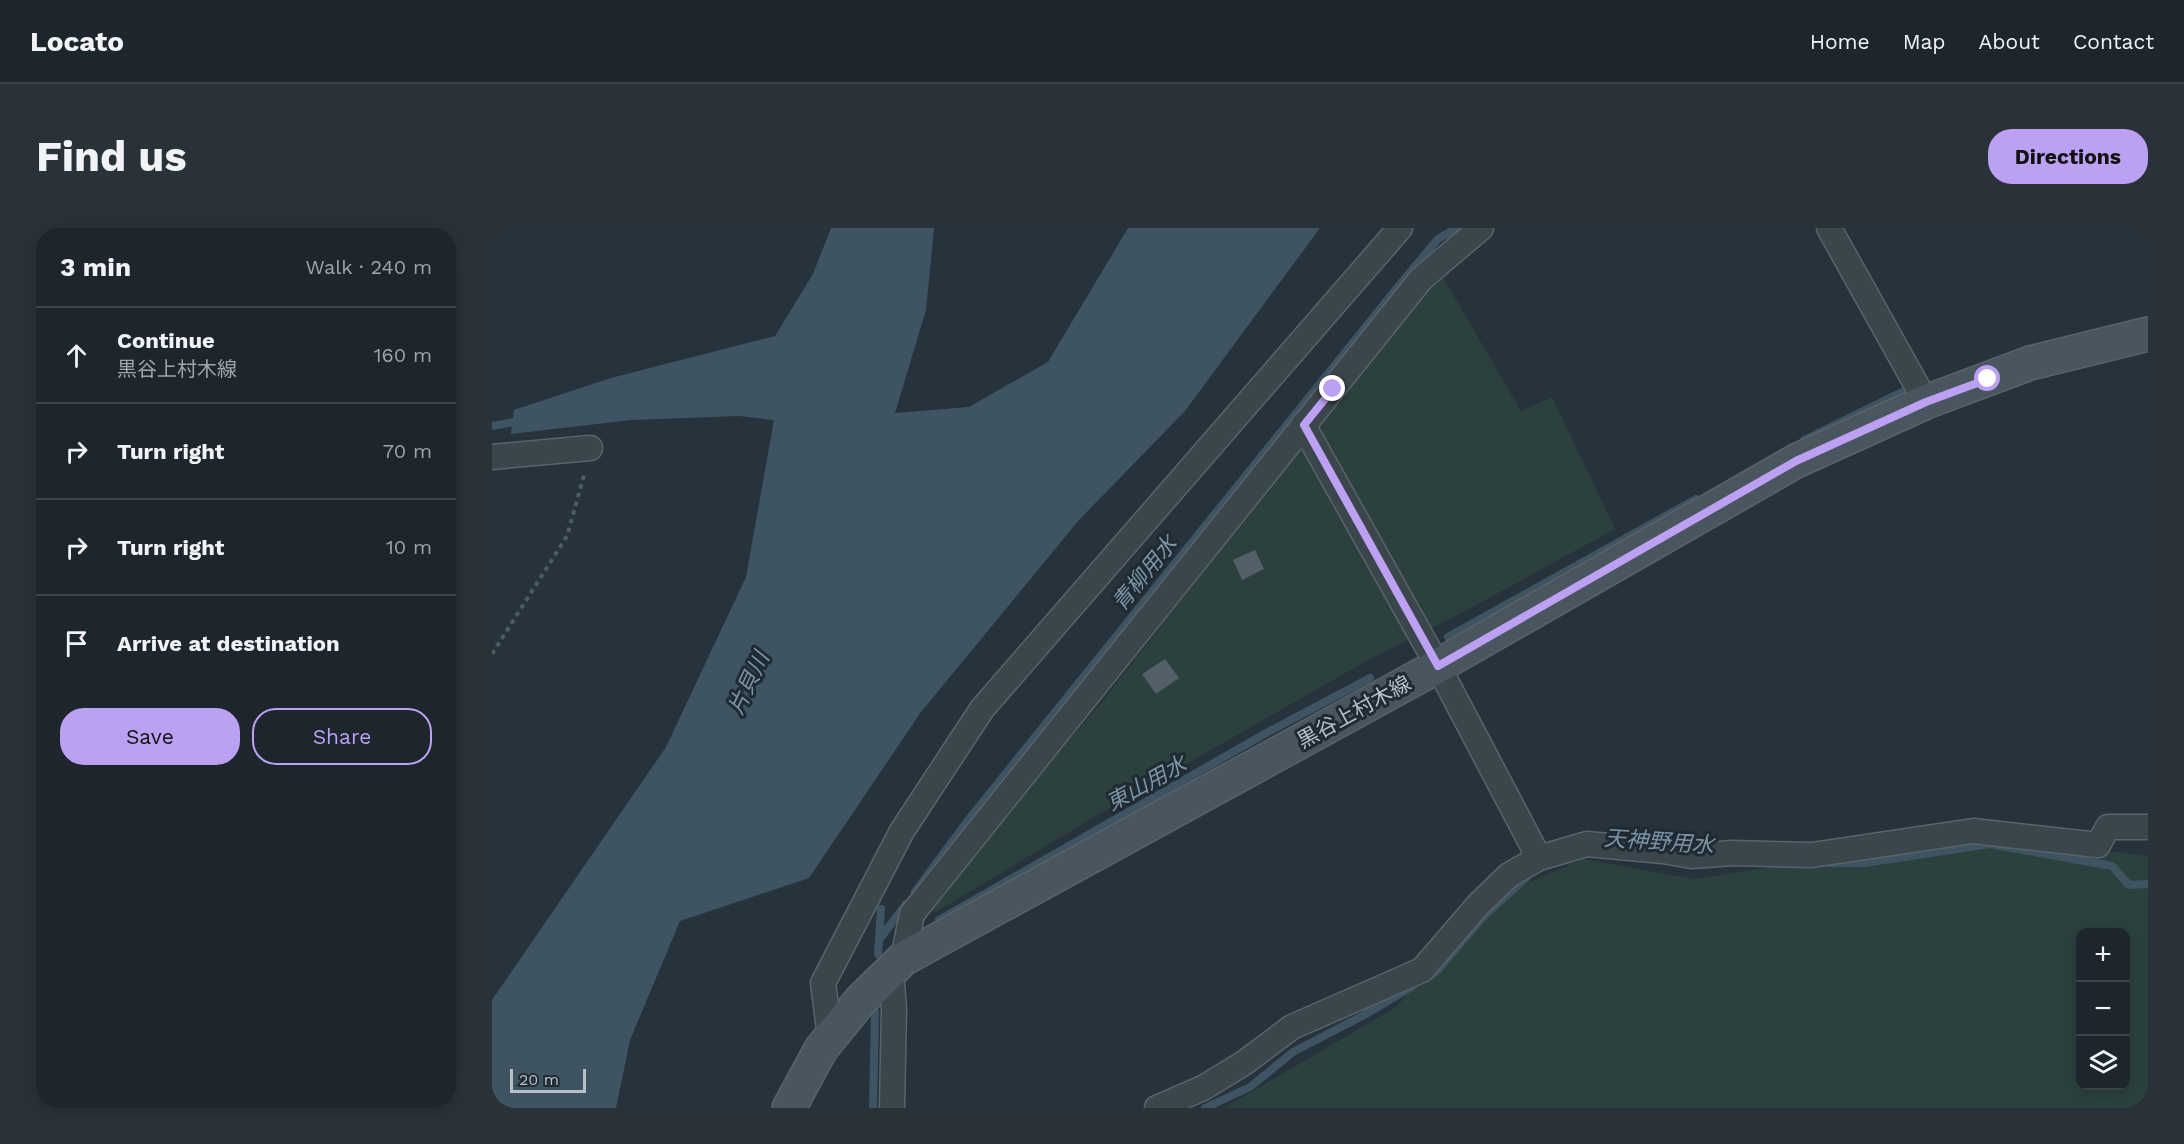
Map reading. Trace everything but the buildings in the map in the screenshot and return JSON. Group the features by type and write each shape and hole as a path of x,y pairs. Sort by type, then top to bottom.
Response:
{"main road":[{"name":"黒谷上村木線","path":"789,1108 830,1037 860,1001 895,967 1438,666 1796,461 1926,402 2030,363 2148,334"}],"street":[{"path":"830,1037 823,983 902,831 982,709 1400,228"},
{"path":"892,1108 894,1010 892,985 895,967 912,914 1421,279 1481,228"},
{"path":"1829,228 1926,402"},
{"path":"1304,425 1438,666 1539,858"},
{"path":"492,458 590,448"},
{"path":"1157,1108 1203,1088 1244,1064 1292,1028 1422,970 1478,905 1509,874 1539,858 1587,844 1692,856 1733,852 1812,855 1973,831 2098,845 2108,827 2148,827"}],"path":[{"path":"492,654 567,536 581,493 590,448"}],"green space":[{"path":"1441,274 1521,411 1552,397 1615,529 1467,610 1368,660 1106,810 934,913 932,911 1024,793 1098,707 1322,420"},
{"path":"1976,836 2148,856 2148,1108 1224,1108 1395,1008 1500,895 1583,859 1693,879"}],"water":[{"name":"片貝川","path":"831,228 934,228 926,310 895,413 969,407 1048,362 1128,228 1320,228 1185,411 1079,520 921,712 809,878 680,921 630,1040 616,1108 492,1108 492,1000 666,747 746,577 774,420 739,416 631,420 511,434 514,410 611,378 775,336 813,274"}],"waterway":[{"name":"青柳用水","path":"915,892 969,819 1401,283 1438,239 1457,228"},
{"path":"1804,440 1904,391"},
{"path":"492,426 520,421"},
{"path":"1448,637 1696,499"},
{"name":"東山用水","path":"939,920 1268,732 1370,678"},
{"name":"天神野用水","path":"1830,863 1864,863 1990,844 2112,866 2129,885 2148,884"},
{"name":"天神野用水","path":"1428,977 1438,970 1484,916 1527,877"},
{"name":"青柳用水","path":"878,954 879,940 906,904"},
{"path":"879,939 881,909"},
{"name":"天神野用水","path":"1205,1108 1250,1087 1293,1052 1366,1014 1413,986"},
{"name":"青柳用水","path":"873,1108 875,1012"}],"route":[{"path":"1333,389 1304,425 1438,666 1796,461 1926,402 1988,379"}]}
